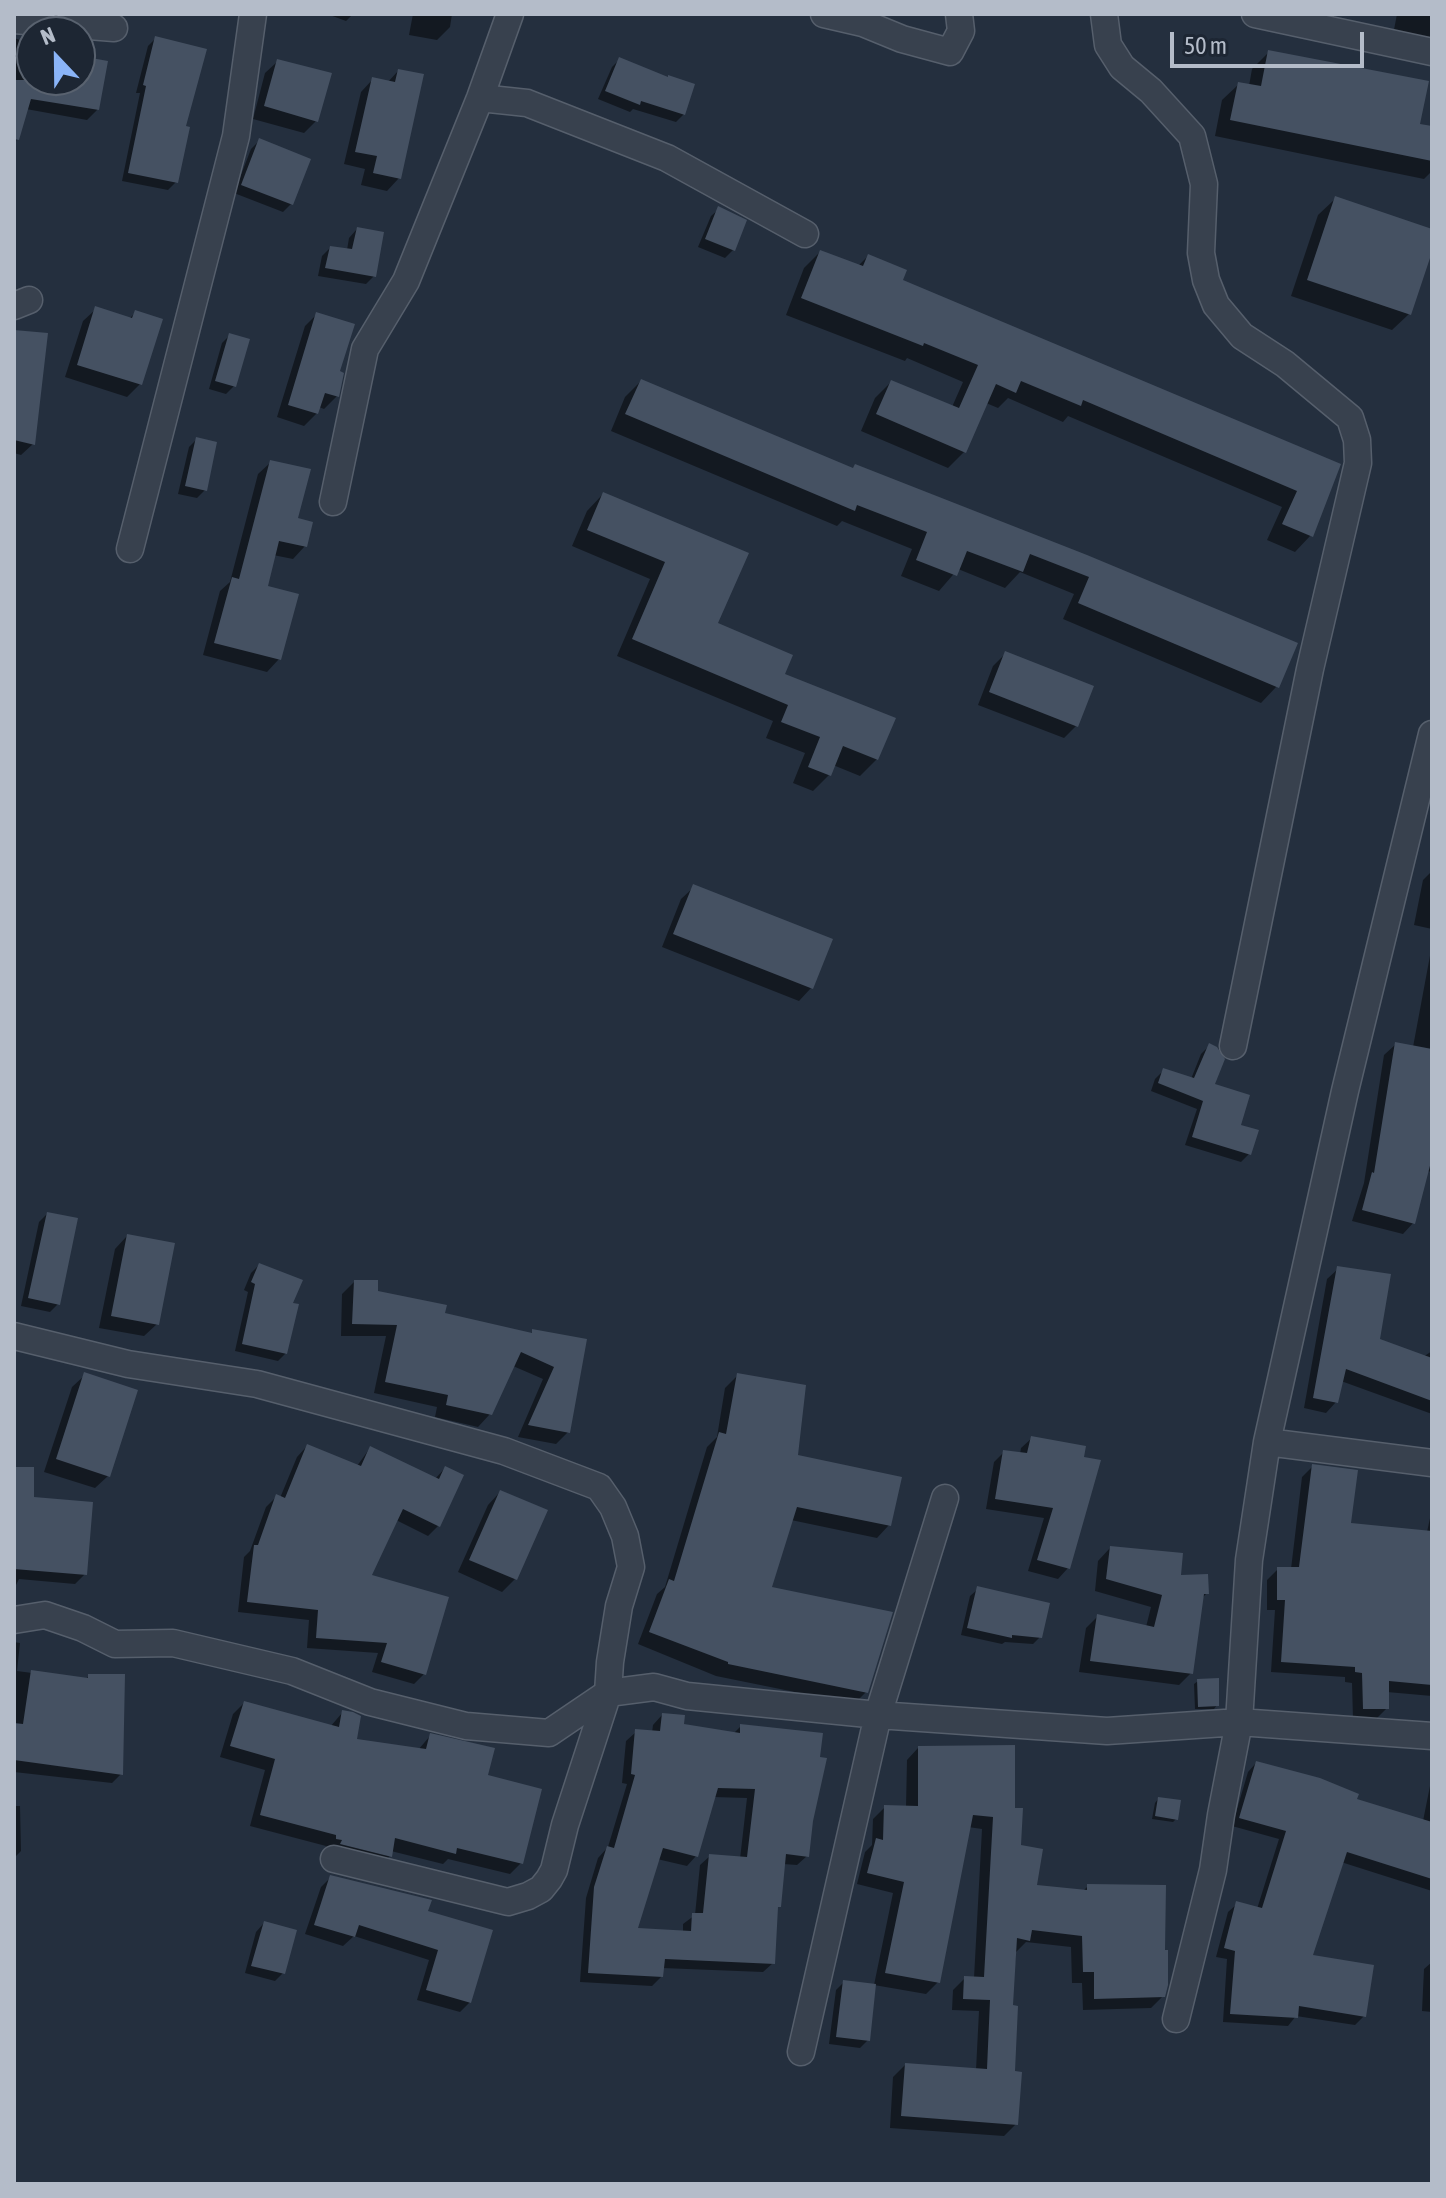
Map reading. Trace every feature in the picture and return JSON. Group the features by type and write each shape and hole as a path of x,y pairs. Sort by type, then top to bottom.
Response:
{"street":[{"path":"130,549 236,136 253,14"},
{"path":"333,502 365,349 406,281 480,98 510,14"},
{"path":"824,14 863,23 902,39 950,52 961,31 959,14"},
{"path":"1104,14 1108,45 1122,67 1151,91 1192,136 1204,184 1201,253 1206,280 1216,305 1242,336 1285,364 1350,418 1357,440 1358,463 1310,669 1233,1046"},
{"path":"1255,14 1360,24 1432,52"},
{"path":"14,20 114,28"},
{"path":"480,98 527,103 667,158 805,234"},
{"path":"1176,2019 1213,1870 1239,1722 1249,1560 1267,1442 1345,1091 1432,734"},
{"path":"14,1336 128,1364 257,1384 504,1451 599,1487 613,1507 625,1536 631,1567 619,1606 608,1693 565,1825 554,1870 541,1889 508,1902 334,1859"},
{"path":"1267,1442 1432,1463"},
{"path":"801,2052 878,1715 945,1498"},
{"path":"14,1620 45,1615 83,1628 115,1644 173,1643 292,1671 370,1702 466,1726 549,1733 608,1693 654,1687 687,1696 878,1715 1107,1731 1239,1722 1432,1736"}],"building":[{"path":"155,36 207,49 186,126 190,127 178,183 128,173"},
{"path":"1268,50 1429,81 1420,124 1432,126 1432,161 1230,120 1238,82 1261,86"},
{"path":"619,57 668,77 695,84 685,115 641,101 640,105 605,91"},
{"path":"96,59 108,61 99,110 31,99 19,140 14,139 14,80 16,96 96,96"},
{"path":"277,59 332,73 318,122 264,106"},
{"path":"398,69 424,74 401,179 373,173 377,156 355,152 372,77 395,82"},
{"path":"259,138 311,159 293,205 241,185"},
{"path":"1335,196 1432,229 1432,252 1411,315 1307,280"},
{"path":"718,206 747,220 735,251 705,239"},
{"path":"357,227 384,232 376,277 325,268 330,246 352,249"},
{"path":"820,250 863,266 868,254 907,270 903,280 1341,464 1313,537 1282,524 1297,491 1083,400 1081,406 1021,381 1016,393 996,384 966,453 876,414 891,380 959,408 978,365 801,298"},
{"path":"95,306 132,318 135,310 163,319 142,385 77,365"},
{"path":"316,312 355,324 340,371 344,373 339,397 325,393 318,414 288,405"},
{"path":"14,330 48,333 35,445 14,440"},
{"path":"229,333 250,339 236,387 215,381"},
{"path":"641,379 853,468 855,464 1087,555 1298,643 1279,688 1078,603 1089,577 1030,554 1023,572 967,551 957,576 916,560 927,532 857,505 855,511 625,414"},
{"path":"196,437 217,442 207,491 185,486"},
{"path":"270,460 311,469 298,518 313,522 307,547 279,541 268,586 299,594 281,660 214,643 232,577 239,579"},
{"path":"603,492 749,553 718,623 793,655 785,674 896,718 878,760 843,746 831,776 808,767 820,737 781,722 788,705 632,639 665,562 587,530"},
{"path":"1005,651 1094,686 1078,727 989,692"},
{"path":"693,884 833,939 813,989 673,934"},
{"path":"1395,1042 1432,1049 1432,1158 1415,1224 1362,1210 1374,1173"},
{"path":"1209,1043 1217,1047 1225,1059 1215,1084 1250,1095 1241,1125 1259,1130 1251,1155 1192,1137 1203,1101 1158,1083 1163,1068 1194,1078"},
{"path":"47,1212 78,1218 60,1305 28,1298"},
{"path":"127,1234 175,1243 159,1325 111,1316"},
{"path":"259,1263 303,1280 293,1303 299,1304 287,1354 242,1344 255,1284 251,1282"},
{"path":"1337,1266 1391,1274 1380,1339 1432,1358 1432,1401 1346,1369 1338,1403 1313,1398"},
{"path":"354,1280 378,1280 378,1291 447,1305 445,1313 532,1333 532,1329 587,1339 570,1433 528,1425 554,1367 521,1352 492,1415 446,1405 448,1395 385,1382 397,1325 352,1324"},
{"path":"84,1372 138,1390 110,1477 56,1459"},
{"path":"737,1373 806,1385 798,1455 902,1477 891,1526 797,1507 772,1587 893,1612 868,1693 728,1664 649,1632 669,1579 674,1581 719,1432 726,1434"},
{"path":"1031,1436 1086,1446 1084,1457 1101,1460 1070,1569 1037,1560 1053,1508 995,1499 1003,1450 1027,1453"},
{"path":"307,1444 361,1466 370,1446 439,1479 445,1466 464,1475 440,1527 403,1509 372,1575 449,1597 426,1675 381,1662 387,1643 316,1638 318,1610 247,1602 254,1545 258,1545 276,1494 285,1498"},
{"path":"1312,1464 1358,1470 1351,1523 1432,1531 1432,1685 1389,1681 1389,1709 1363,1709 1362,1673 1355,1672 1355,1667 1281,1662 1285,1600 1277,1600 1277,1567 1299,1567"},
{"path":"14,1467 34,1467 34,1497 93,1502 87,1575 14,1569"},
{"path":"500,1490 548,1510 517,1580 469,1560"},
{"path":"1110,1546 1183,1553 1181,1575 1208,1574 1209,1594 1204,1594 1193,1674 1090,1661 1097,1614 1154,1627 1162,1595 1106,1579"},
{"path":"977,1586 1050,1603 1042,1638 1012,1635 1012,1638 967,1628"},
{"path":"31,1670 88,1678 88,1674 125,1674 123,1775 14,1760 14,1723 23,1724"},
{"path":"1219,1678 1219,1706 1198,1707 1197,1679"},
{"path":"244,1701 339,1727 342,1710 353,1712 361,1716 357,1739 426,1749 430,1733 495,1748 488,1775 542,1789 523,1864 457,1848 456,1854 395,1838 392,1857 340,1844 342,1840 336,1839 336,1835 260,1815 275,1759 230,1746"},
{"path":"662,1713 685,1715 684,1724 740,1733 740,1724 823,1733 820,1757 827,1758 813,1821 809,1857 786,1854 781,1907 778,1907 775,1964 665,1959 663,1977 588,1973 594,1887 607,1846 614,1848 635,1775 631,1774 635,1729 660,1731","holes":["718,1788 755,1789 747,1857 709,1854 703,1913 692,1913 691,1931 638,1928 663,1848 698,1857"]},
{"path":"1015,1745 1015,1808 1023,1808 1021,1845 1043,1849 1037,1885 1087,1890 1087,1884 1166,1885 1168,1985 1165,1997 1094,1999 1094,1972 1083,1972 1082,1936 1032,1930 1030,1941 1017,1938 1013,2005 1018,2006 1015,2071 1022,2072 1018,2125 901,2116 905,2063 987,2069 990,2000 963,1999 964,1976 984,1977 993,1817 973,1815 940,1983 885,1973 904,1882 867,1873 876,1838 883,1840 884,1805 918,1806 918,1746"},
{"path":"1256,1761 1320,1778 1359,1794 1357,1799 1432,1822 1432,1879 1347,1852 1313,1955 1374,1965 1366,2017 1299,2006 1298,2018 1230,2014 1235,1951 1224,1948 1236,1901 1262,1908 1286,1831 1239,1818"},
{"path":"1158,1797 1181,1800 1178,1820 1155,1816"},
{"path":"330,1875 432,1900 428,1911 493,1930 471,2003 426,1990 438,1950 359,1925 355,1937 314,1925"},
{"path":"264,1921 297,1930 285,1974 251,1966"},
{"path":"843,1980 876,1984 870,2041 836,2037"}]}
